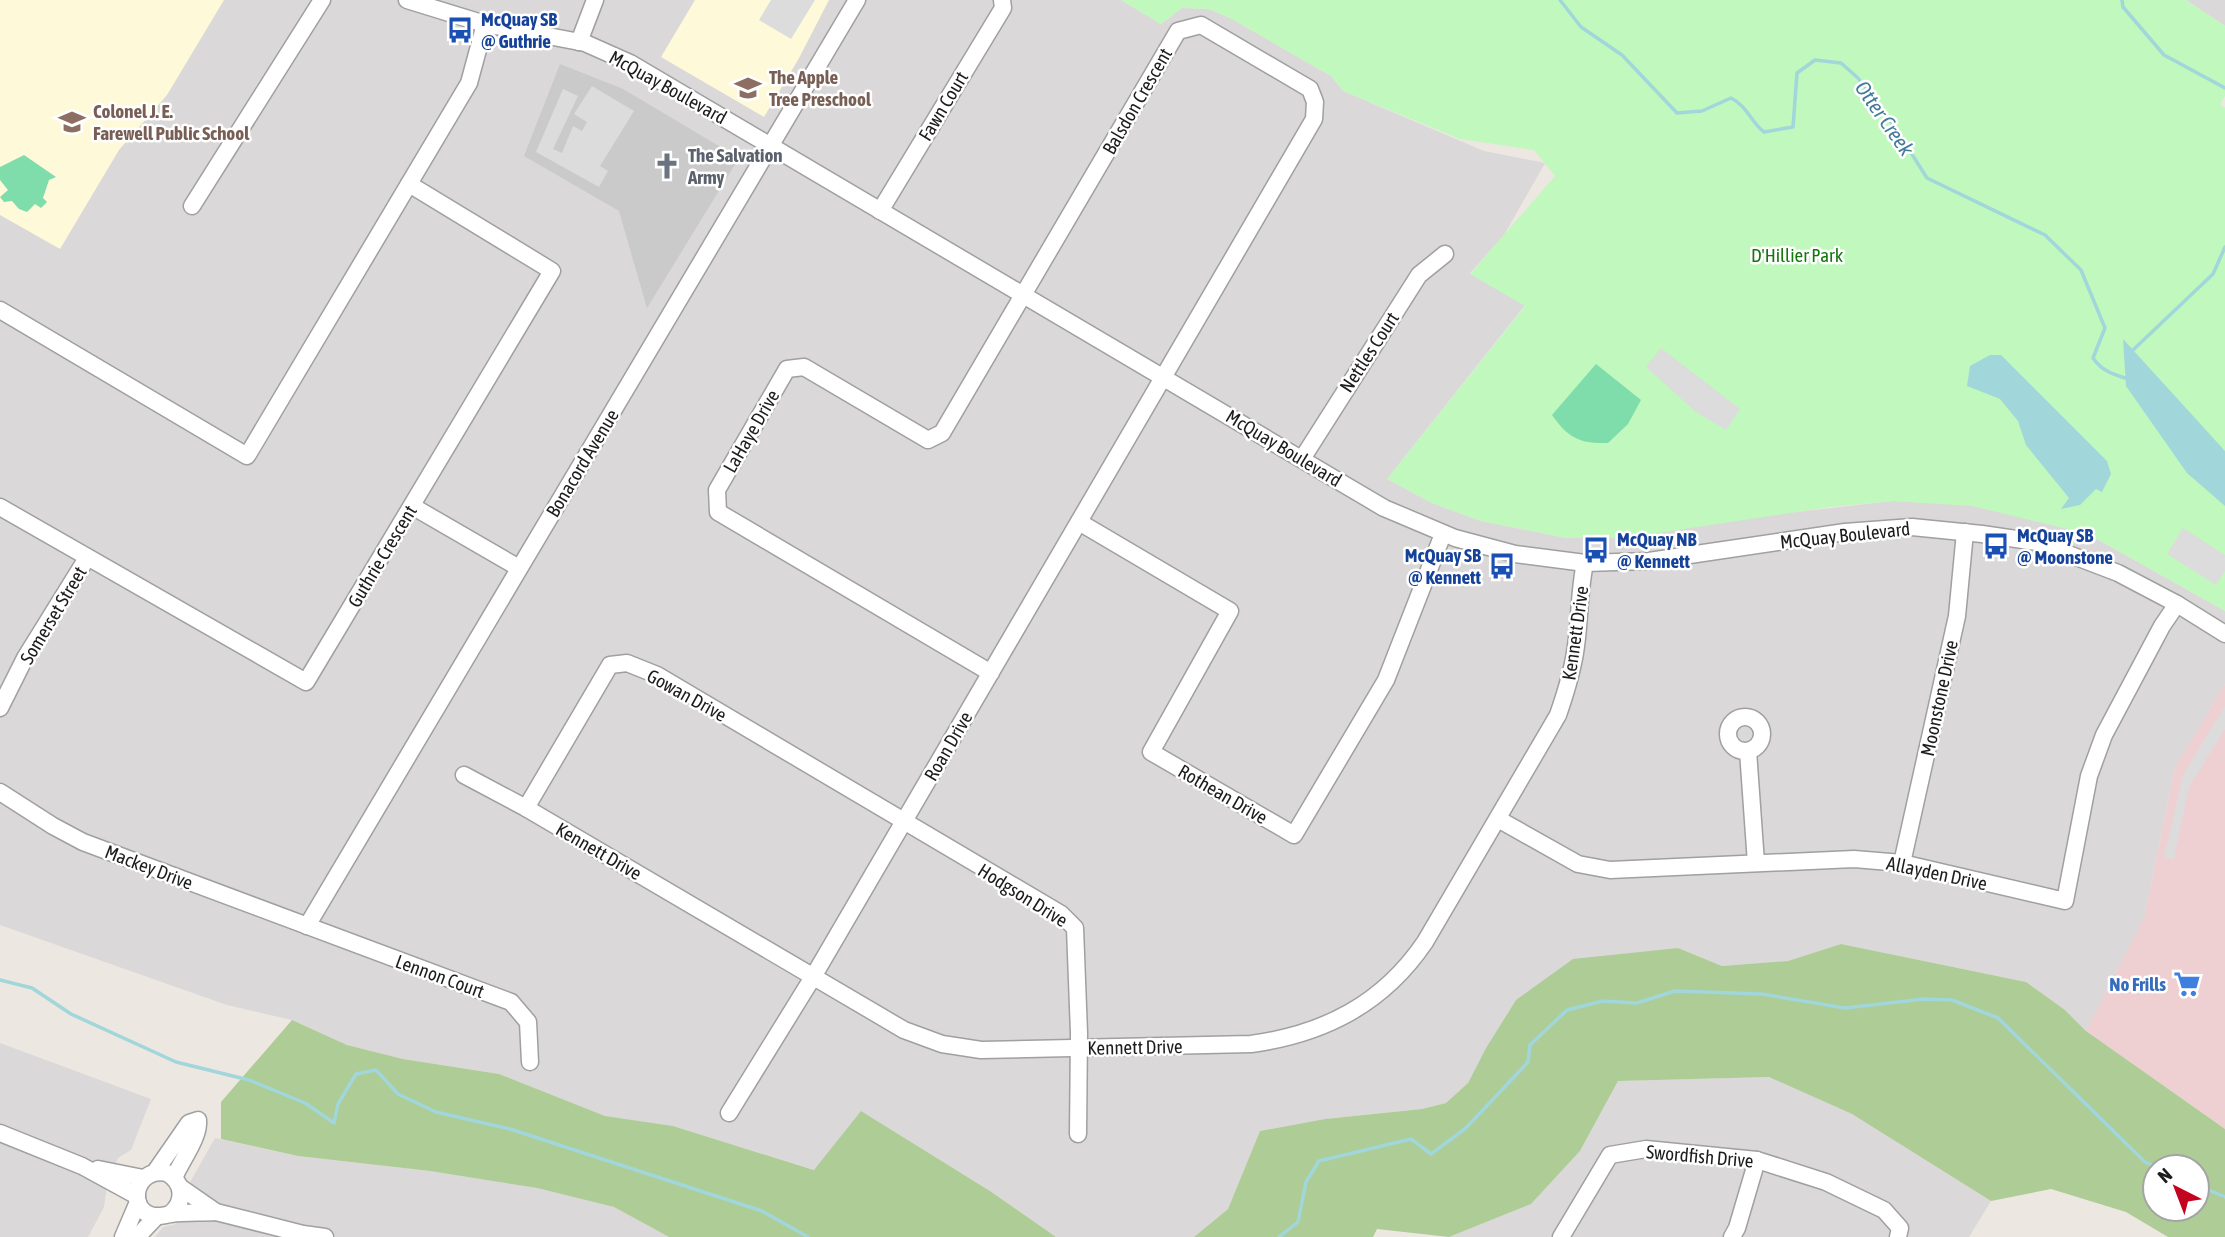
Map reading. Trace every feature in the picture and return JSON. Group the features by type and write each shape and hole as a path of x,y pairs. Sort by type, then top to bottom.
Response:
{"street":[{"path":"192,206 322,0"},
{"name":"McQuay Boulevard","path":"407,0 485,24 579,42 630,63 1384,508 1443,534 1515,554 1585,563 1649,561 1845,532 1912,527 1965,532 2037,542 2118,573 2178,604 2225,634"},
{"path":"579,42 595,0"},
{"name":"Bonacord Avenue","path":"307,926 857,0"},
{"name":"Fawn Court","path":"880,211 1003,8 1002,0"},
{"path":"0,310 247,456 469,83 485,24"},
{"name":"Balsdon Crescent","path":"1023,295 1178,31 1201,25 1212,31 1310,89 1315,102 1314,119 1163,377"},
{"name":"Guthrie Crescent","path":"0,507 306,682 552,271 409,184"},
{"name":"Nettles Court","path":"1302,458 1419,275 1445,254"},
{"name":"LaHaye Drive","path":"991,673 718,512 717,490 787,369 804,367 928,440 942,432 1023,295"},
{"name":"Roan Drive","path":"729,1113 813,977 1163,377"},
{"path":"412,506 519,568"},
{"name":"Rothean Drive","path":"1079,522 1230,611 1151,752 1294,835 1386,680 1443,534"},
{"name":"Moonstone Drive","path":"1902,863 1957,616 1965,532"},
{"name":"Somerset Street","path":"0,708 25,658 87,558"},
{"name":"Kennett Drive","path":"464,775 526,808 904,1030 942,1044 981,1050 1251,1044 1285,1040 1347,1015 1371,999 1408,967 1558,715 1570,679 1577,643 1585,563"},
{"name":"Allayden Drive","path":"1498,819 1578,864 1610,870 1854,859 1902,863 2065,901 2089,776 2104,734 2162,626 2178,604"},
{"name":"Gowan Drive","path":"526,808 610,665 627,663 657,676 904,822"},
{"path":"1748,751 1756,863"},
{"name":"Mackey Drive","path":"0,792 53,827 83,842 307,926"},
{"name":"Hodgson Drive","path":"904,822 1062,914 1075,928 1078,1048"},
{"name":"Lennon Court","path":"307,926 511,1002 528,1022 530,1062"},
{"path":"1078,1048 1078,1135"},
{"path":"137,1237 163,1215 181,1199 177,1182 181,1160 199,1130 198,1120 189,1123 137,1189 138,1199 146,1212 163,1215 216,1212 325,1237"},
{"path":"0,1133 82,1166 138,1199"},
{"name":"Swordfish Drive","path":"1560,1237 1610,1155 1646,1149 1757,1160 1826,1182 1884,1210 1900,1228 1898,1237"},
{"path":"1732,1237 1757,1160"},
{"path":"82,1166 149,1175 167,1173 216,1212"},
{"path":"123,1237 138,1199"}],"shaded area":[{"path":"0,0 1121,0 1161,24 1182,8 1209,9 1232,19 1331,76 1343,91 1484,151 1545,163 1504,235 1470,273 1525,305 1387,479 1432,503 1481,521 1566,538 1893,501 1972,505 2088,534 2225,611 2225,684 2175,767 2144,918 2086,1031 2065,1010 2026,982 1841,944 1788,961 1722,966 1678,948 1516,1000 1468,1083 1446,1103 1422,1109 1325,1119 1260,1131 1228,1209 1194,1237 1056,1237 990,1191 861,1111 815,1170 673,1126 605,1116 499,1074 403,1059 347,1045 292,1020 227,1005 0,925"},
{"name":"Colonel J. E. Farewell Public School","path":"0,0 224,0 167,95 119,150 60,249 0,215"},
{"name":"The Apple Tree Preschool","path":"695,0 829,0 764,117 661,57"},
{"path":"771,0 815,0 791,39 759,20"},
{"path":"2186,0 2225,0 2225,26"},
{"path":"560,64 623,89 739,158 647,308 619,211 524,156"},
{"path":"592,86 634,111 600,166 608,171 599,187 536,152 563,89 578,96 553,149 562,153 573,126 582,131 587,122 574,114"},
{"path":"1661,348 1740,409 1726,430 1696,412 1646,367"},
{"path":"2183,528 2225,555 2225,571 2216,585 2167,554"},
{"path":"2225,684 2225,1129 2086,1031 2144,918 2175,767"},
{"path":"2225,706 2225,729 2189,787 2174,859 2164,858 2183,775"},
{"path":"0,1043 151,1099 131,1150 118,1158 107,1185 104,1207 88,1237 0,1237"},
{"path":"1769,1077 1852,1114 1991,1201 1969,1237 1449,1237 1531,1204 1580,1151 1618,1081"},
{"path":"215,1138 298,1156 430,1171 537,1188 614,1207 669,1237 155,1237 163,1227 176,1224 189,1184"}],"green space":[{"name":"D'Hillier Park","path":"1121,0 2186,0 2225,26 2225,96 2220,104 2225,108 2225,611 2088,534 1972,506 1893,501 1830,507 1625,538 1566,538 1481,521 1432,503 1387,479 1525,306 1470,274 1555,176 1534,150 1460,139 1343,91 1331,76 1232,19 1209,9 1182,8 1161,24"},
{"path":"24,155 56,177 49,180 43,198 47,202 41,208 35,204 27,212 19,209 12,201 4,202 0,197 8,190 0,180 0,167"},
{"path":"1596,364 1641,400 1628,424 1608,443 1576,438 1552,415"},
{"path":"1841,944 2026,982 2065,1010 2086,1031 2225,1129 2225,1237 2168,1237 2144,1223 2211,1223 2211,1153 2141,1153 2141,1221 2126,1212 2051,1189 1991,1201 1852,1114 1769,1077 1618,1081 1580,1151 1531,1204 1449,1237 1377,1229 1373,1237 1194,1237 1228,1209 1260,1131 1325,1119 1422,1109 1446,1103 1468,1083 1516,1000 1573,959 1678,948 1722,966 1788,961"},
{"path":"292,1020 347,1045 403,1059 499,1074 605,1116 673,1126 814,1170 861,1111 990,1191 1056,1237 669,1237 614,1207 537,1188 430,1171 298,1156 221,1139 221,1102"}],"water":[{"path":"2123,339 2225,451 2225,506 2187,473 2126,386"},
{"path":"1990,355 2001,355 2107,461 2111,474 2102,492 2096,489 2080,505 2061,509 2069,498 2026,445 2018,421 2000,399 1967,386 1970,366"}],"waterway":[{"name":"Otter Creek","path":"1560,0 1581,27 1622,55 1677,113 1702,111 1731,98 1741,105 1764,132 1793,127 1797,73 1815,60 1841,63 1858,78 1896,129 1927,178 2045,235 2081,270 2105,328 2093,358 2107,371 2125,378"},
{"path":"2122,0 2123,7 2164,55 2225,88"},
{"path":"2133,350 2213,274 2225,247"},
{"path":"0,980 32,988 71,1014 176,1062 249,1080 305,1103 334,1123 338,1104 356,1074 376,1070 398,1094 436,1112 510,1129 762,1211 808,1237"},
{"path":"1279,1237 1298,1222 1306,1182 1319,1161 1411,1139 1431,1154 1466,1128 1528,1062 1530,1045 1567,1010 1603,1001 1637,1003 1675,991 1762,994 1845,1008 1924,999 1952,1000 1998,1018 2141,1158"},
{"path":"2211,1191 2225,1197"}],"place":[{"name":"McQuay SB @ Guthrie","path":"460,30"},
{"name":"The Apple Tree Preschool","path":"748,88"},
{"name":"Colonel J. E. Farewell Public School","path":"72,122"},
{"name":"The Salvation Army","path":"667,166"},
{"name":"McQuay SB @ Moonstone","path":"1996,546"},
{"name":"McQuay NB @ Kennett","path":"1596,550"},
{"name":"McQuay SB @ Kennett","path":"1502,566"},
{"name":"No Frills","path":"2187,984"}]}
